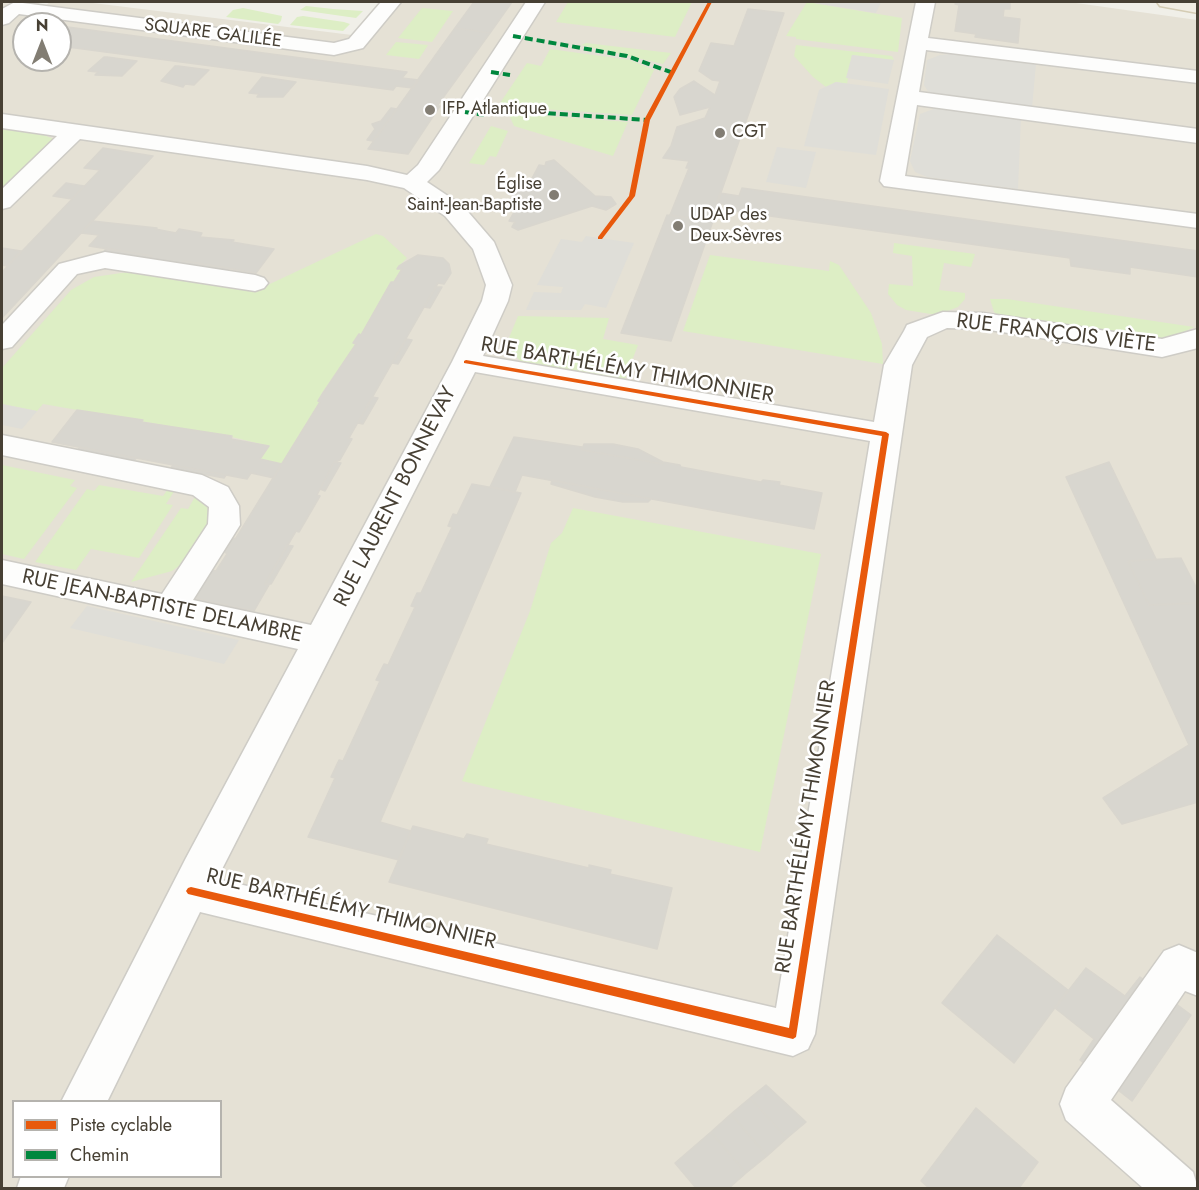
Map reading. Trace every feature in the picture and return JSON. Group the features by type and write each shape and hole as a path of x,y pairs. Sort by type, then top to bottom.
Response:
{"main road":[{"path":"1167,2 1197,7"}],"street":[{"name":"SQUARE GALILÉE","path":"13,9 334,49 356,44 391,2"},
{"path":"412,183 427,170 535,2"},
{"path":"925,2 892,180 1197,221"},
{"path":"917,43 1197,77"},
{"path":"908,97 1197,136"},
{"name":"RUE LAURENT BONNEVAY","path":"2,121 367,173 412,183 454,211 485,247 499,285 495,301 466,362 84,1100"},
{"path":"2,202 74,132"},
{"path":"2,341 68,269 105,260 255,283"},
{"name":"RUE FRANÇOIS VIÈTE","path":"886,434 897,365 917,331 943,320 983,321 1162,348 1182,345 1197,337"},
{"name":"RUE BARTHÉLÉMY THIMONNIER","path":"191,891 793,1034 886,434 466,362"},
{"path":"2,445 202,486 217,495 224,506 224,525 170,609"},
{"name":"RUE JEAN-BAPTISTE DELAMBRE","path":"2,572 322,641"},
{"path":"1177,1188 1082,1104 1179,965 1197,976"}],"shaded area":[{"path":"2,2 36,2 45,6 50,2 85,2 352,35 380,2 1069,2 1197,20 1197,1188 2,1188"},
{"path":"808,2 881,2 876,13"},
{"path":"951,54 1036,64 1032,108 936,95 928,91 924,85 927,60"},
{"path":"852,55 894,60 888,84 846,78"},
{"path":"836,82 889,89 876,155 804,146 819,90"},
{"path":"939,107 1021,117 1018,189 927,177 915,172 910,161 920,114"},
{"path":"777,147 816,152 806,188 766,182"},
{"path":"586,236 634,243 606,308 585,304 581,310 526,310 534,292 561,293 563,287 537,285 561,239 582,242"},
{"path":"2,404 37,411 22,429 2,425"},
{"path":"87,606 239,640 224,664 70,628"}],"green space":[{"path":"568,2 692,2 675,37 556,22"},
{"path":"807,2 902,18 898,52 786,36"},
{"path":"306,6 363,11 356,18 300,10"},
{"path":"243,8 282,16 281,21 278,24 226,17 233,10"},
{"path":"422,8 453,11 432,42 398,38"},
{"path":"297,17 350,24 343,31 290,25"},
{"path":"396,42 428,45 419,59 386,55"},
{"path":"586,43 671,53 663,64 581,45"},
{"path":"796,45 892,56 894,60 852,55 847,84 836,82 826,87 813,77 794,56"},
{"path":"550,49 630,60 654,70 632,115 498,106 527,63 541,66"},
{"path":"508,113 628,122 613,156 514,126"},
{"path":"491,126 508,131 496,157 490,156 484,165 469,163"},
{"path":"2,129 41,134 54,139 50,147 2,193"},
{"path":"376,234 383,236 407,258 399,266 398,269 402,269 394,282 391,282 361,335 353,343 356,344 322,393 318,401 320,402 282,464 260,459 269,446 232,437 43,404 37,411 2,404 2,368 71,290 94,277 128,272 255,291"},
{"path":"894,243 975,254 971,267 944,263 939,290 965,293 965,299 958,307 937,315 906,310 897,305 888,294 889,284 913,286 912,256 893,253"},
{"path":"710,255 829,271 830,261 839,265 871,313 882,344 883,364 683,331"},
{"path":"990,299 1007,299 1194,327 1168,340 1156,340 999,316 994,312"},
{"path":"518,316 609,318 603,339 638,345 625,379 521,362 506,345"},
{"path":"2,465 75,480 70,486 77,488 24,559 2,554"},
{"path":"99,485 163,496 168,489 175,490 166,504 173,505 139,558 91,549 76,570 35,562 87,489 94,491"},
{"path":"196,495 207,507 210,520 207,533 187,560 172,571 131,582 181,508 188,509"},
{"path":"573,508 821,554 760,852 462,781 530,611 551,543 562,533"}],"building":[{"path":"474,2 512,2 490,33 455,28"},
{"path":"956,2 1010,2 1010,9 1004,9 1003,17 1020,19 1018,43 975,37 976,34 955,31 959,5 955,4"},
{"path":"748,9 784,13 711,221 670,215 689,168 686,168 689,161 663,158 671,146 677,127 705,118 710,107 680,115 674,97 680,89 694,81 715,95 720,81 712,80 699,71 711,43 734,46"},
{"path":"72,28 407,72 402,78 419,80 413,88 396,86 393,90 72,48"},
{"path":"455,28 490,33 437,106 440,106 408,154 368,149"},
{"path":"104,57 137,61 122,76 95,75 98,72 88,71"},
{"path":"175,66 209,70 194,85 185,84 183,87 161,81"},
{"path":"262,77 296,82 283,97 257,97 259,94 249,93"},
{"path":"391,108 397,109 373,141 367,140 375,129 372,124 381,121"},
{"path":"103,148 153,156 2,318 2,272 100,170 84,168"},
{"name":"Église Saint-Jean-Baptiste","path":"554,160 595,196 611,197 616,204 606,210 592,206 518,230 512,227 515,222 509,221 523,196 512,195 516,186 527,188 539,165 545,166 546,162"},
{"path":"66,183 84,186 72,199 53,196"},
{"path":"742,188 1198,251 1198,277 1130,267 1130,274 1071,266 1070,258 734,211 735,206 716,203 720,193 739,196"},
{"path":"667,215 713,221 671,341 621,333"},
{"path":"92,221 157,228 155,229 176,233 179,229 202,233 200,237 234,240 232,242 274,249 256,273 183,261 180,264 150,259 152,256 89,246 99,235 81,233"},
{"path":"2,248 21,251 7,266 2,265"},
{"path":"106,248 152,256 150,259 104,252"},
{"path":"418,255 443,258 449,264 451,273 444,284 438,283 424,307 349,438 352,439 340,460 334,462 317,495 320,496 299,532 296,531 265,584 269,585 254,611 194,598 211,570 216,571 227,554 224,551 232,539 236,538 320,402 318,401 356,344 353,343 359,334 361,335 391,282 394,282 402,269 397,269"},
{"path":"183,261 229,268 226,271 180,264"},
{"path":"436,287 442,287 430,308 424,307"},
{"path":"406,339 412,340 398,364 392,363"},
{"path":"372,397 378,398 363,424 358,423"},
{"path":"77,410 232,436 231,439 269,446 260,459 282,464 274,478 251,473 247,479 52,442"},
{"path":"514,437 582,447 582,450 680,465 761,482 763,480 780,482 779,485 822,493 814,529 522,475 515,492 490,487"},
{"path":"584,444 613,444 638,449 663,462 662,464 582,450"},
{"path":"80,447 136,458 134,461 77,451"},
{"path":"334,462 341,463 325,491 320,489"},
{"path":"1109,462 1156,559 1128,561 1149,605 1198,603 1198,802 1122,824 1103,798 1189,745 1066,477"},
{"path":"173,465 226,475 224,478 171,468"},
{"path":"552,480 651,499 648,502 623,502 595,497 551,484"},
{"path":"472,484 521,493 380,822 411,831 399,860 308,837 335,778 331,777 339,760 343,761 380,681 376,680 384,664 388,665 415,607 411,606 417,593 421,593 452,527 448,526 453,514 457,515"},
{"path":"287,545 293,546 271,584 265,584"},
{"path":"1181,558 1198,591 1198,603 1149,605 1128,561"},
{"path":"2,596 31,602 2,643"},
{"path":"413,826 464,839 467,834 488,839 486,844 589,868 589,865 611,870 610,874 672,888 657,949 389,882"},
{"path":"997,935 1068,990 1014,1063 942,1003"},
{"path":"1086,968 1125,996 1140,977 1191,1015 1132,1101 1080,1060 1094,1039 1055,1008"},
{"path":"766,1085 806,1122 787,1138 750,1098"},
{"path":"750,1098 787,1138 767,1156 731,1114"},
{"path":"976,1108 1038,1162 1019,1188 929,1188 921,1181"},
{"path":"731,1114 767,1156 746,1173 711,1132"},
{"path":"711,1132 746,1173 729,1188 696,1188 675,1163"}],"marked path":[{"path":"513,36 627,56 673,73"},
{"path":"491,72 510,75"},
{"path":"488,109 647,120"},
{"path":"465,112 484,115"}],"cycle path":[{"path":"600,238 632,196 647,120 710,2"},
{"path":"191,891 793,1034 886,434 466,362"}],"place":[{"name":"IFP Atlantique","path":"430,110"},
{"name":"CGT","path":"720,133"},
{"name":"Église Saint-Jean-Baptiste","path":"554,195"},
{"name":"UDAP des Deux-Sèvres","path":"678,226"}]}
